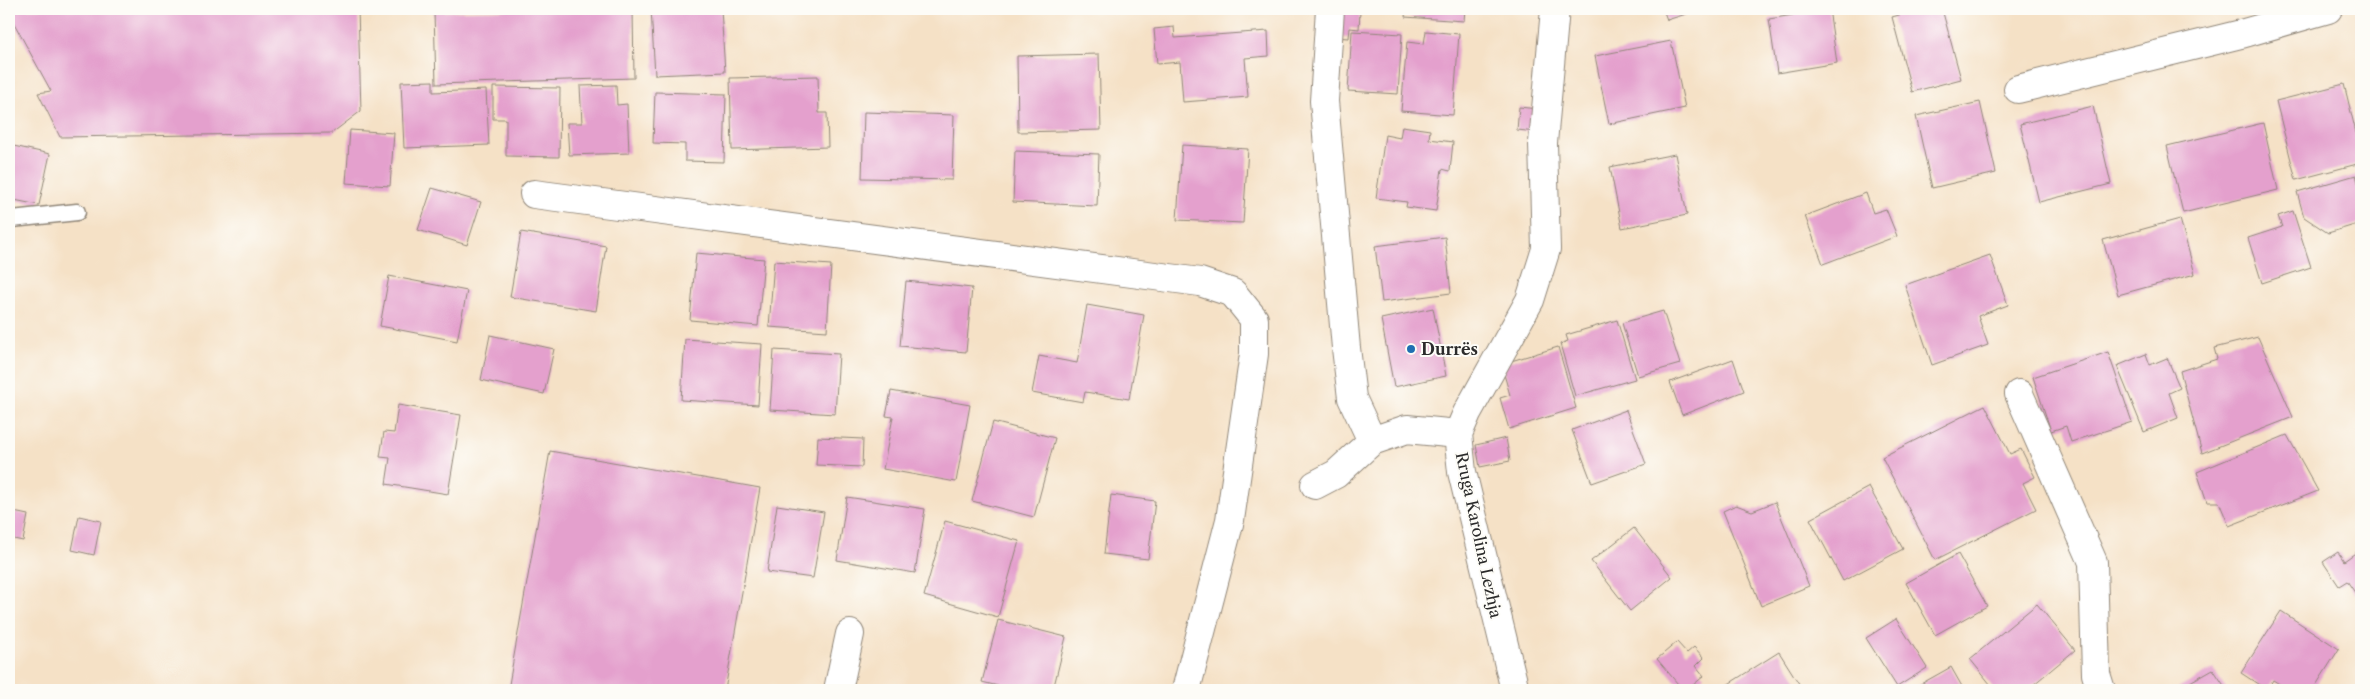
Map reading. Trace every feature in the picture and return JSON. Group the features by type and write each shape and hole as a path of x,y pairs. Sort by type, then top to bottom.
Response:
{"street":[{"path":"1330,9 1324,101 1346,348 1352,398 1372,441"},
{"name":"Rruga Karolina Lezhja","path":"1515,690 1462,472 1458,434 1467,414 1530,300 1546,249 1543,144 1555,9"},
{"path":"2018,89 2241,34 2328,9"},
{"path":"534,194 1200,282 1233,293 1254,319 1254,354 1230,520 1186,690"},
{"path":"2019,394 2093,562 2096,674 2101,690"},
{"path":"1315,485 1336,474 1372,441 1407,429 1458,434"},
{"path":"838,690 850,634"}],"lane":[{"path":"9,217 77,212"}],"building":[{"path":"9,9 358,9 361,111 332,133 60,137 38,93 51,91 9,14"},
{"path":"633,9 634,78 436,84 434,12"},
{"path":"651,9 721,9 725,72 655,75"},
{"path":"1406,9 1465,9 1464,21 1405,17"},
{"path":"1663,9 1702,9 1667,20"},
{"path":"1792,9 1811,9 1811,11 1829,9 1837,63 1777,73 1769,19 1793,15"},
{"path":"1920,9 1942,9 1961,79 1912,92 1892,17"},
{"path":"1333,10 1360,12 1359,29 1350,28 1349,38 1332,37"},
{"path":"1174,27 1175,38 1268,31 1269,56 1245,58 1248,97 1183,102 1180,62 1157,64 1154,29"},
{"path":"1352,31 1402,34 1398,94 1348,91"},
{"path":"1426,31 1459,34 1453,115 1401,111 1407,42 1424,44"},
{"path":"1671,41 1685,108 1609,124 1595,56"},
{"path":"1099,54 1101,130 1018,132 1017,56"},
{"path":"818,76 819,113 827,113 828,147 732,150 730,78"},
{"path":"433,81 433,92 486,90 489,145 404,148 401,82"},
{"path":"2344,84 2361,153 2361,163 2296,180 2276,101"},
{"path":"616,85 617,105 627,104 629,153 569,155 567,123 582,123 580,86"},
{"path":"493,87 560,88 559,157 506,156 506,119 493,119"},
{"path":"655,92 726,94 724,162 685,161 685,144 653,143"},
{"path":"1980,102 1996,173 1932,188 1916,116"},
{"path":"2093,106 2111,184 2039,202 2020,124"},
{"path":"1519,107 1538,109 1536,132 1517,130"},
{"path":"864,112 954,115 952,180 862,178"},
{"path":"2263,123 2278,190 2183,213 2167,146"},
{"path":"1402,126 1430,130 1429,139 1453,142 1450,171 1442,169 1436,211 1406,207 1407,202 1376,198 1385,135 1400,138"},
{"path":"350,130 394,133 390,186 346,183"},
{"path":"9,145 50,154 39,205 9,199"},
{"path":"1182,145 1248,149 1243,223 1177,220"},
{"path":"1015,151 1099,154 1097,206 1013,202"},
{"path":"1675,154 1687,215 1622,228 1610,167"},
{"path":"2356,175 2361,193 2361,223 2328,233 2304,217 2297,192"},
{"path":"432,188 481,202 467,245 418,230"},
{"path":"1866,193 1873,213 1886,209 1897,236 1823,264 1805,216"},
{"path":"2293,211 2311,267 2262,283 2248,238 2282,227 2278,216"},
{"path":"2180,219 2195,274 2118,295 2103,240"},
{"path":"521,232 606,246 596,311 510,297"},
{"path":"1445,237 1451,293 1382,302 1375,246"},
{"path":"696,253 764,259 758,326 690,320"},
{"path":"1990,255 2008,305 1978,316 1988,345 1932,365 1905,285"},
{"path":"774,261 831,265 827,331 769,327"},
{"path":"389,276 467,291 457,341 380,326"},
{"path":"906,281 972,288 966,352 900,346"},
{"path":"1087,305 1144,315 1129,399 1085,392 1083,402 1032,393 1039,356 1077,363"},
{"path":"1433,308 1446,376 1394,387 1381,319"},
{"path":"1663,311 1680,364 1638,376 1622,323"},
{"path":"1617,320 1635,379 1575,396 1560,344 1568,341 1566,335"},
{"path":"490,335 554,349 544,394 481,380"},
{"path":"2258,337 2293,417 2202,453 2180,371 2217,359 2214,348"},
{"path":"685,339 762,344 758,405 681,400"},
{"path":"1558,347 1576,408 1509,429 1500,398 1510,395 1501,364"},
{"path":"774,350 839,354 835,414 770,410"},
{"path":"2108,352 2132,422 2071,442 2066,426 2051,431 2033,377"},
{"path":"2146,354 2150,365 2167,358 2180,388 2169,393 2178,418 2144,432 2117,366"},
{"path":"1733,359 1744,391 1682,415 1670,382"},
{"path":"891,391 970,405 956,482 883,469 893,417 886,416"},
{"path":"398,405 461,415 448,494 386,484 390,458 380,457 384,432 394,433"},
{"path":"1985,405 2010,454 2021,449 2035,477 2023,483 2036,509 1935,560 1882,457"},
{"path":"1626,410 1646,464 1592,483 1572,430"},
{"path":"993,422 1055,438 1034,517 972,501"},
{"path":"2287,435 2318,491 2229,526 2219,502 2207,502 2197,472"},
{"path":"818,437 863,439 862,467 816,465"},
{"path":"1506,438 1510,461 1480,467 1476,445"},
{"path":"550,451 760,488 725,690 508,690"},
{"path":"1869,487 1903,549 1843,581 1810,519"},
{"path":"1111,495 1155,501 1148,559 1104,554"},
{"path":"847,497 925,509 915,573 837,560"},
{"path":"1775,502 1809,586 1761,606 1723,511 1736,505 1752,511"},
{"path":"777,505 824,512 813,578 767,572"},
{"path":"9,511 28,515 23,541 9,538"},
{"path":"79,516 101,521 94,555 72,550"},
{"path":"945,521 1019,541 998,617 924,596"},
{"path":"1634,528 1672,577 1630,611 1591,561"},
{"path":"2361,549 2361,591 2356,594 2347,581 2339,586 2323,562 2338,552 2344,561"},
{"path":"1958,554 1987,606 1935,635 1906,583"},
{"path":"2037,604 2075,650 2027,690 1995,690 1970,659"},
{"path":"2281,611 2339,649 2313,690 2289,690 2273,680 2267,690 2241,673"},
{"path":"1896,619 1927,668 1897,687 1866,638"},
{"path":"998,620 1066,637 1053,690 1014,690 982,682"},
{"path":"1677,642 1687,653 1694,647 1704,658 1696,666 1704,676 1687,690 1683,690 1657,659"},
{"path":"1779,652 1803,690 1719,690"},
{"path":"1951,667 1964,690 1910,690"},
{"path":"2213,669 2227,690 2176,690"}],"place":[{"name":"Durrës","path":"1411,349"}]}
